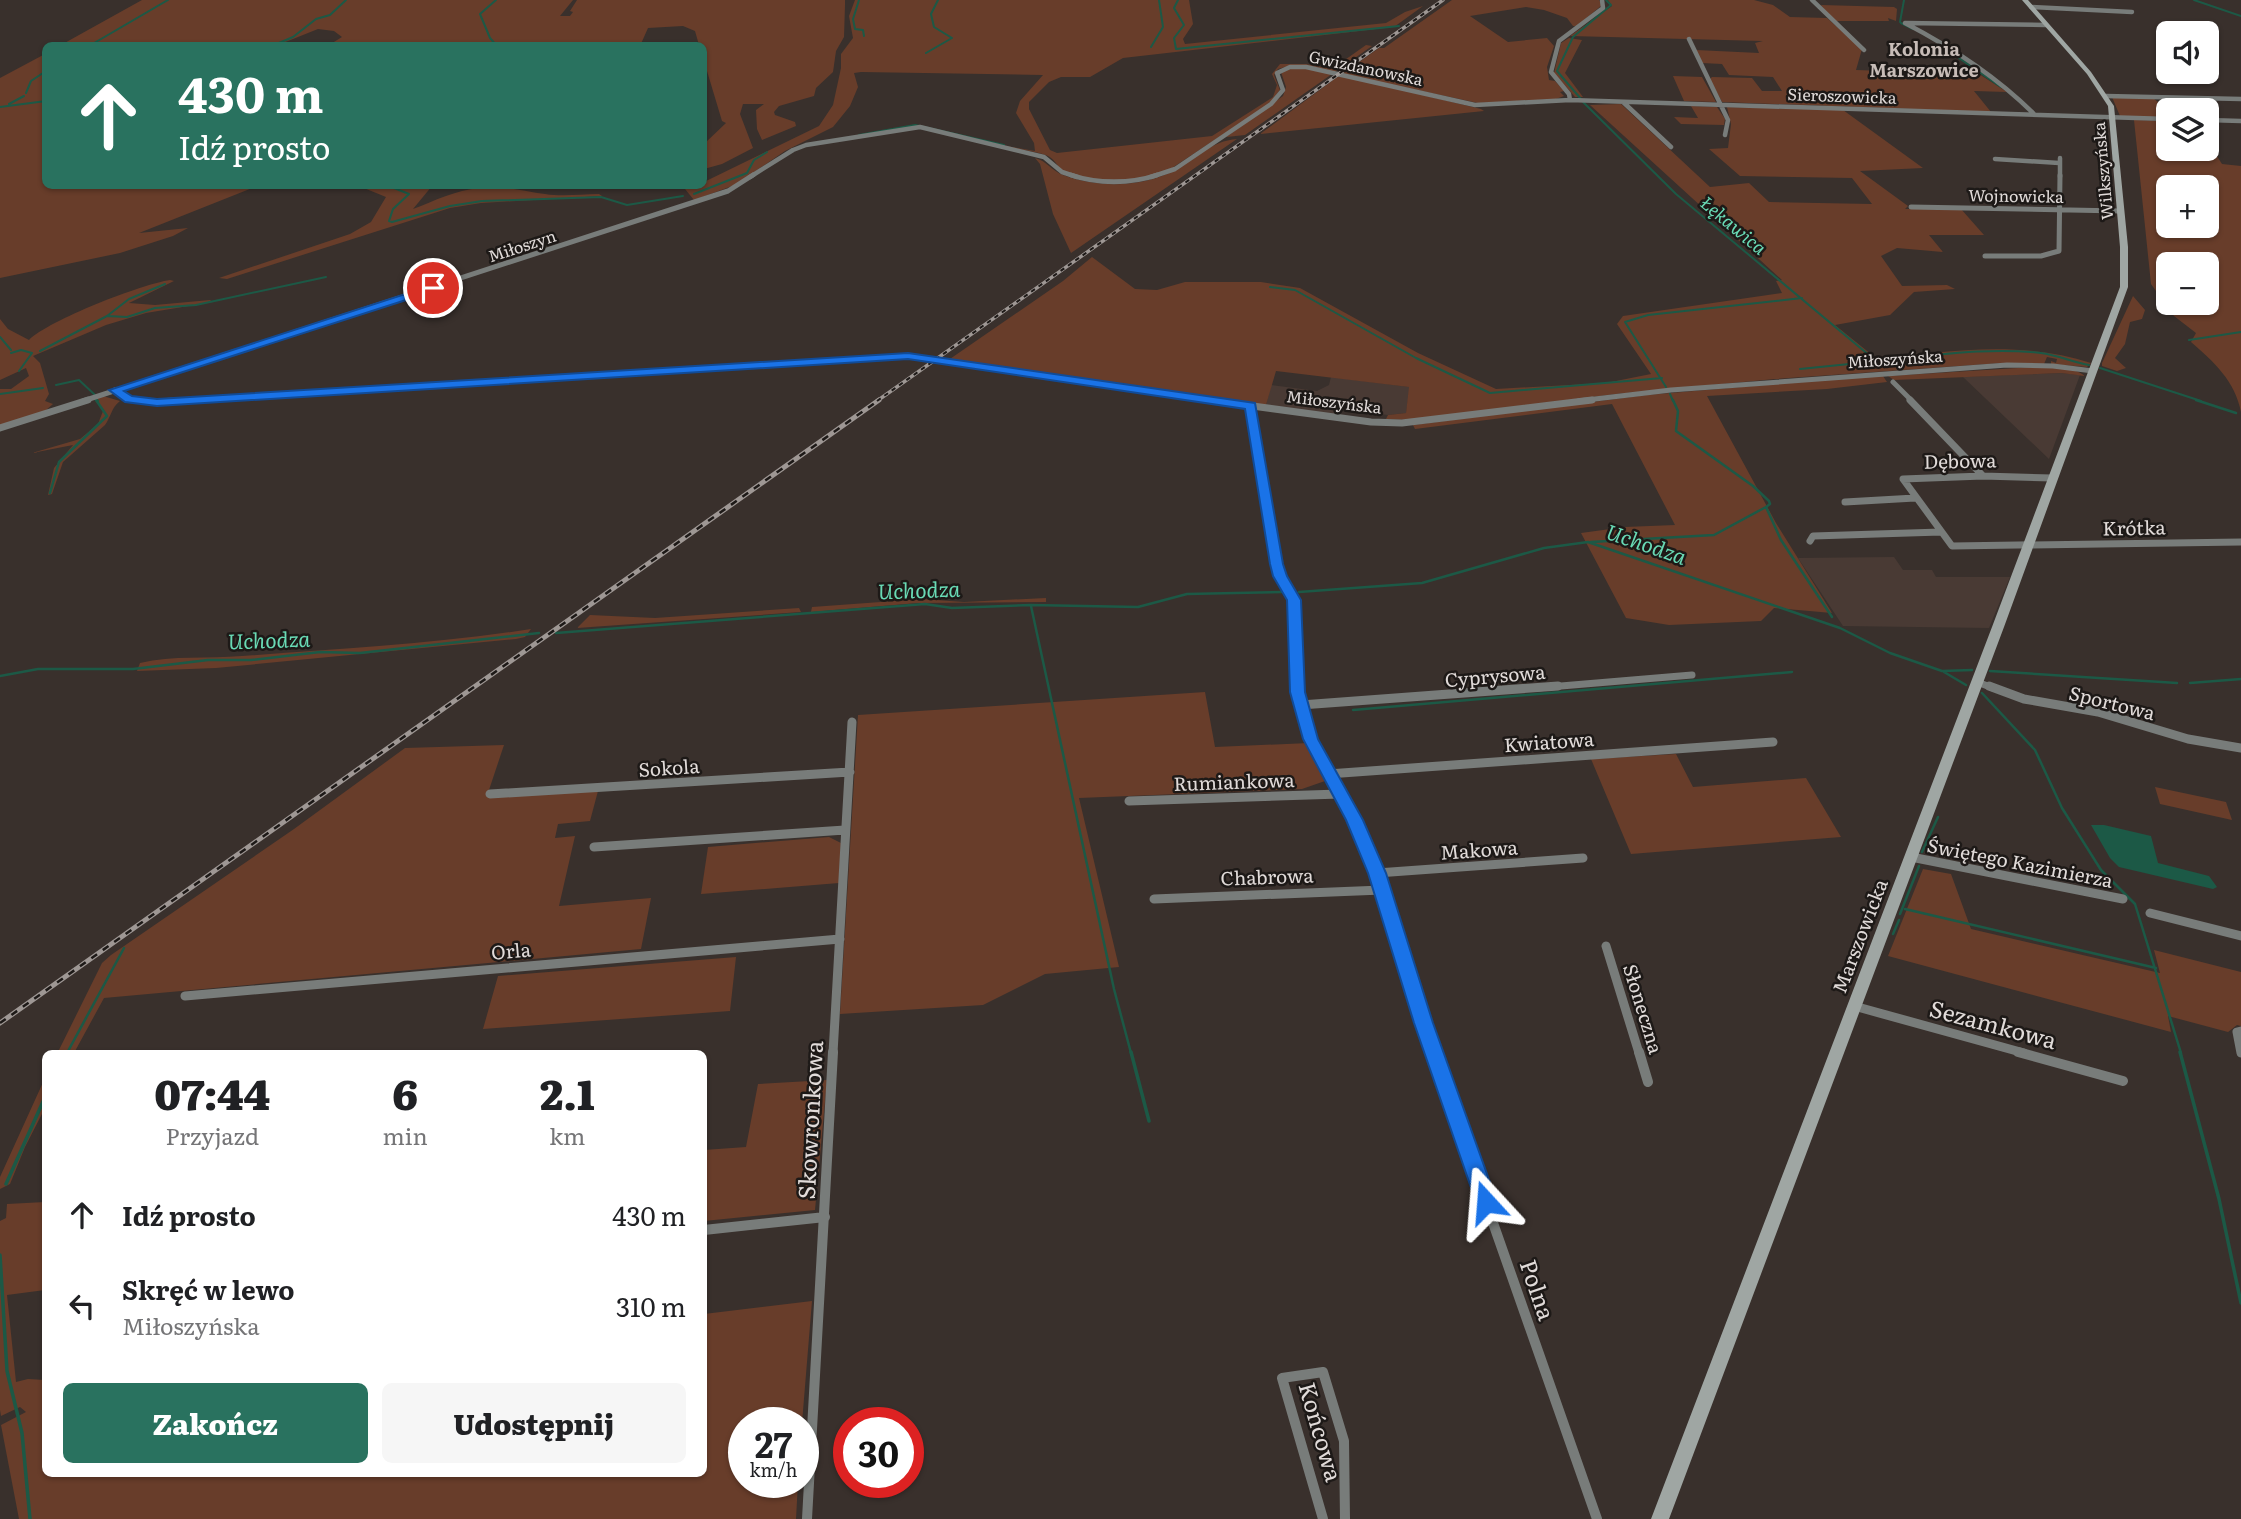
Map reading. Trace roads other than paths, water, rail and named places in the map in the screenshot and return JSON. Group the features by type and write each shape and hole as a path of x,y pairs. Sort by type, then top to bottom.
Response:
{"street":[{"path":"1570,100 1569,94 1551,72 1559,41 1603,8 1602,0"},
{"path":"1812,0 1864,50"},
{"name":"Wilkszyńska","path":"2025,0 2106,96 2114,118 2126,275 2094,368"},
{"path":"2031,7 2132,12"},
{"path":"2034,114 2018,98 1938,40 1905,23 2046,25"},
{"path":"1689,39 1728,120 1725,135"},
{"name":"Gwizdanowska","path":"1044,157 1068,175 1098,181 1138,180 1168,172 1277,99 1283,90 1278,73 1290,67 1306,67 1475,105 1570,100"},
{"path":"2106,96 2241,99"},
{"name":"Sieroszowicka","path":"1570,100 2156,119"},
{"path":"1623,102 1671,147"},
{"path":"2219,120 2241,121"},
{"name":"Miłoszyn","path":"0,428 739,187 793,149 905,127 924,127 1044,157"},
{"path":"1985,256 2041,256 2057,253 2060,160 1996,159"},
{"name":"Wojnowicka","path":"1911,207 2120,211"},
{"name":"Miłoszyńska","path":"115,390 129,399 157,402 908,356 1251,406 1371,422 1402,423 1671,390 1884,373 2007,365 2094,368"},
{"name":"Marszowicka","path":"1660,1519 2094,368"},
{"path":"1893,382 1983,476"},
{"name":"Polna","path":"1251,406 1251,419 1277,564 1280,576 1294,600 1294,640 1301,705 1310,739 1354,820 1377,873 1423,1023 1597,1519"},
{"name":"Dębowa","path":"2027,546 1952,546 1903,482 1905,477 2052,478"},
{"path":"1845,502 1915,498"},
{"path":"1810,541 1813,536 1941,532"},
{"name":"Krótka","path":"2027,546 2241,542"},
{"name":"Cyprysowa","path":"1301,705 1357,703 1692,675"},
{"name":"Sportowa","path":"1977,682 2024,699 2098,712 2188,739 2241,748"},
{"name":"Skowronkowa","path":"807,1519 852,722"},
{"name":"Kwiatowa","path":"1328,774 1773,742"},
{"name":"Sokola","path":"489,794 849,772"},
{"name":"Rumiankowa","path":"1129,801 1340,794"},
{"path":"594,847 845,830"},
{"name":"Świętego Kazimierza","path":"1911,856 1922,861 2123,899"},
{"name":"Makowa","path":"1377,873 1583,858"},
{"name":"Chabrowa","path":"1154,899 1382,890"},
{"path":"2150,913 2241,936"},
{"name":"Orla","path":"185,996 840,939"},
{"name":"Słoneczna","path":"1606,946 1647,1082"},
{"name":"Sezamkowa","path":"1854,1006 2123,1081"},
{"path":"2241,1031 2237,1032 2241,1054"},
{"path":"707,1230 825,1217"},
{"name":"Końcowa","path":"1323,1519 1282,1378 1323,1372 1344,1441 1345,1519"}],"waterway":[{"path":"96,42 168,0"},
{"path":"281,42 293,37 316,19 330,15 346,0"},
{"path":"494,42 480,14 496,0"},
{"path":"859,0 853,19 855,29 863,30 864,36"},
{"path":"926,53 952,38 934,27 931,14 938,0"},
{"path":"1151,47 1163,27 1159,0"},
{"path":"1178,0 1174,8 1184,25 1174,38 1176,49 1399,26"},
{"name":"Łękawica","path":"1581,99 1557,71 1573,37 1611,5 1606,0"},
{"path":"1900,22 1904,0"},
{"name":"Łękawica","path":"2194,0 2241,16"},
{"path":"1901,23 1913,29"},
{"path":"1943,47 2001,87"},
{"path":"26,93 31,81 42,74"},
{"path":"9,104 24,96"},
{"path":"0,107 42,102"},
{"name":"Łękawica","path":"1583,102 1676,194 1801,298"},
{"path":"859,135 915,125 1004,145"},
{"path":"707,189 747,173 754,160 767,152"},
{"path":"396,189 409,194 393,209 389,221 392,222 450,206 482,201 601,197 627,205 683,196"},
{"path":"694,194 707,189"},
{"path":"107,316 127,317 155,308 196,305 326,277"},
{"path":"107,316 129,299 165,284"},
{"path":"1270,287 1295,290 1416,358 1490,393 1660,378"},
{"path":"1660,378 1625,322 1648,315 1801,298"},
{"name":"Łękawica","path":"1801,298 1876,361"},
{"path":"40,351 107,316"},
{"path":"2189,340 2241,332"},
{"path":"0,337 11,350"},
{"path":"11,353 21,350 32,353 19,371"},
{"path":"1887,360 1964,352 2022,351 2047,354 2089,365"},
{"path":"1800,369 1879,361"},
{"path":"2100,368 2201,401"},
{"path":"1660,378 1666,387"},
{"path":"56,385 79,380 95,395"},
{"path":"0,394 43,388"},
{"path":"1670,394 1673,401"},
{"path":"50,493 59,462 107,416 96,400"},
{"path":"1673,400 1678,411 1676,431 1753,486 1769,501 1770,504 1766,507"},
{"path":"2196,400 2236,413"},
{"path":"1591,542 1714,535 1766,507"},
{"path":"1766,507 1781,540 1832,617"},
{"name":"Uchodza","path":"1299,592 1422,583 1544,548 1588,542 1840,628 1890,653 1942,671 1972,670"},
{"name":"Uchodza","path":"556,633 925,604 952,608 1030,605 1138,607 1187,594 1282,592"},
{"path":"1031,606 1114,989 1131,1053"},
{"name":"Uchodza","path":"0,676 38,669 133,669 208,660 251,660 320,652 360,653 539,633"},
{"name":"Uchodza","path":"1990,671 2177,683"},
{"path":"1353,710 1792,672"},
{"path":"1944,672 1966,685"},
{"name":"Uchodza","path":"2190,683 2241,679"},
{"path":"1982,693 2035,750 2062,808 2101,870 2135,904 2155,968"},
{"path":"1922,852 1938,817"},
{"path":"1900,914 1919,866"},
{"path":"1905,909 2155,968"},
{"path":"1893,934 1899,920"},
{"path":"69,1050 124,948"},
{"path":"2155,968 2181,1053"},
{"path":"1131,1052 1149,1121"},
{"path":"2180,1052 2219,1199 2241,1303"},
{"path":"6,1184 42,1104"},
{"path":"0,1255 7,1371 22,1433 30,1519"}],"railway":[{"path":"877,401 1443,0"},
{"path":"0,1023 879,400"}],"district":[{"name":"Kolonia Marszowice","path":"1924,60"}]}
